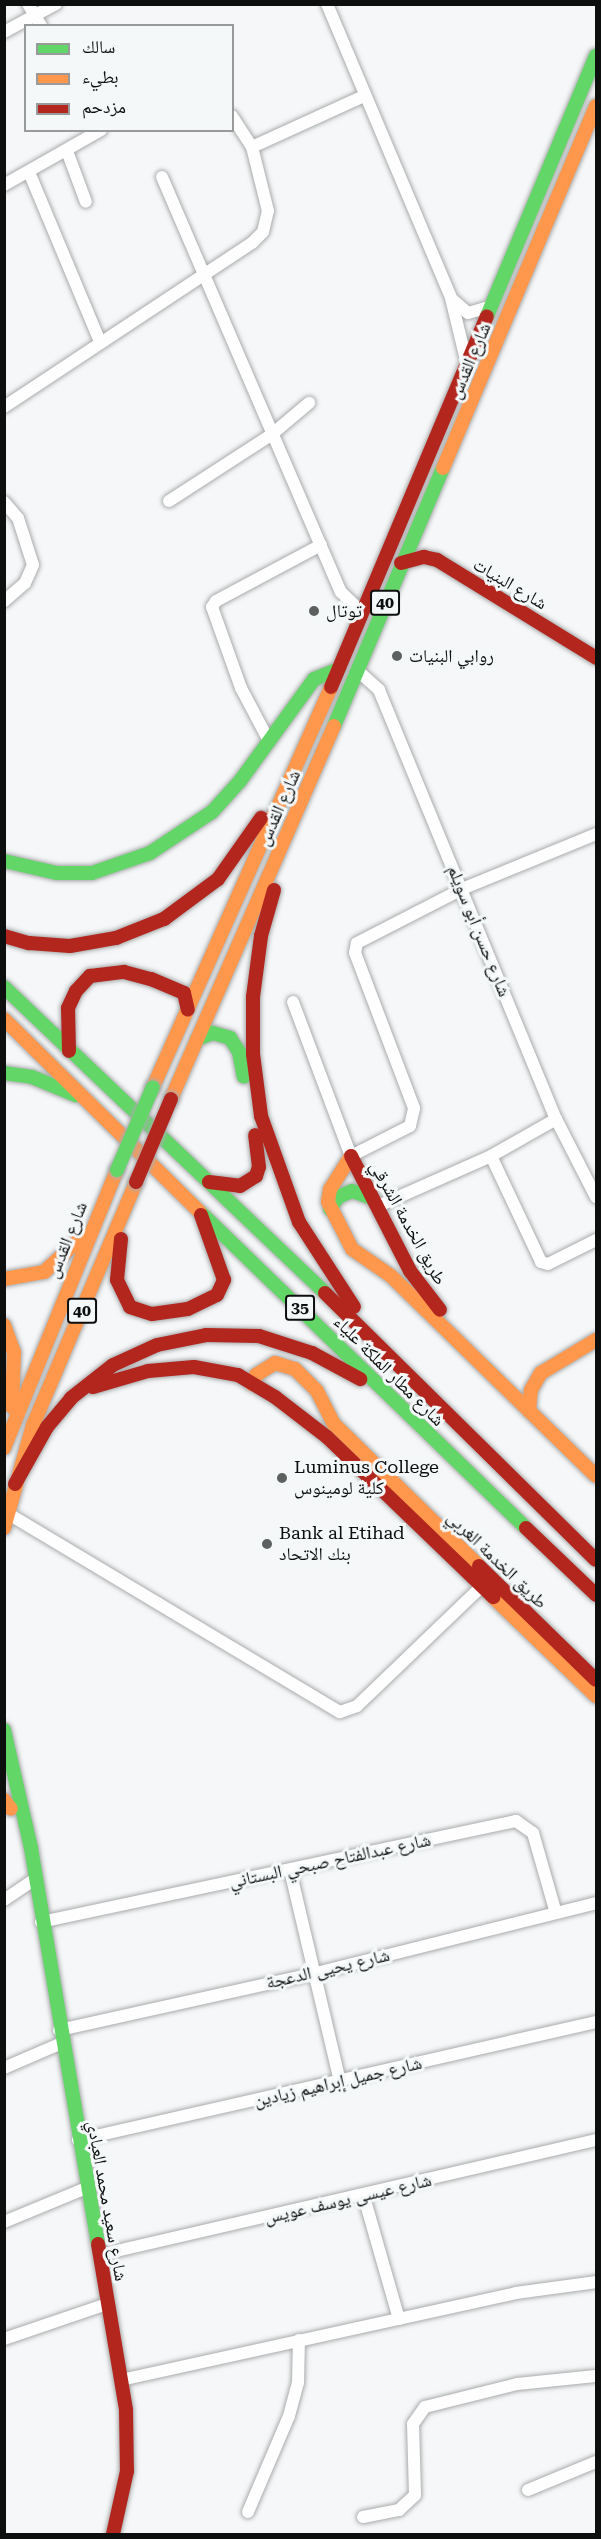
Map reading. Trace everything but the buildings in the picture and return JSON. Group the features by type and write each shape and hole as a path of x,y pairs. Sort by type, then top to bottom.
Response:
{"main road":[{"name":"شارع القدس","path":"7,1442 93,1224 339,669 466,360 597,56"},
{"name":"شارع القدس","path":"4,1527 33,1425 597,106"},
{"name":"شارع البنيات","path":"401,563 430,558 597,658"},
{"path":"488,592 496,576"},
{"path":"4,861 57,873 92,873 150,853 212,812 240,781 314,679 339,669"},
{"path":"4,936 29,943 70,946 116,938 164,919 218,879 249,838 299,760"},
{"path":"282,845 261,936 253,997 253,1054 261,1116 298,1222 326,1269 407,1377"},
{"path":"69,1050 68,1008 76,991 90,976 124,972 151,979 183,993 188,1010"},
{"name":"شارع مطار الملكة علياء","path":"4,987 209,1182 597,1560"},
{"name":"شارع مطار الملكة علياء","path":"4,1019 386,1395 597,1595"},
{"path":"198,1039 213,1033 236,1044 259,1158 256,1176 249,1183 240,1186 209,1182"},
{"path":"4,1073 32,1077 85,1100"},
{"name":"طريق الخدمة الشرقي","path":"351,1156 391,1236 430,1299 531,1403 597,1476"},
{"name":"طريق الخدمة الشرقي","path":"351,1156 330,1189 330,1209 347,1241 366,1259 385,1271 597,1462"},
{"path":"330,1209 338,1197 351,1191 374,1203"},
{"path":"117,1228 121,1238 117,1281 130,1307 152,1314 188,1309 209,1301 224,1280 221,1263 200,1211"},
{"path":"4,1279 31,1277 53,1266 93,1224"},
{"path":"366,1259 383,1253 391,1236"},
{"path":"4,1325 14,1352 7,1442"},
{"path":"15,1484 47,1427 71,1398 94,1378 134,1354 181,1339 232,1333 284,1342 312,1353 386,1395"},
{"path":"531,1403 561,1359 597,1340"},
{"name":"طريق الخدمة الغربي","path":"252,1384 256,1376 276,1363 295,1368 317,1391 334,1425 385,1484 481,1587 597,1696"},
{"name":"طريق الخدمة الغربي","path":"71,1398 112,1379 168,1368 222,1371 252,1384 307,1420 385,1484 597,1680"},
{"name":"شارع سعيد محمد العبادي","path":"4,1730 35,1876 86,2188 121,2380 128,2460 113,2535"},
{"name":"شارع سعيد محمد العبادي","path":"4,1786 20,1849 35,1876"}],"street":[{"path":"4,32 56,4"},
{"path":"327,4 451,298 466,360"},
{"path":"252,147 364,96"},
{"path":"4,407 253,242 267,223 268,211 252,147 234,119"},
{"path":"4,185 67,152 97,132"},
{"path":"67,152 86,202"},
{"path":"29,172 100,342"},
{"path":"162,177 341,592 362,612"},
{"path":"451,298 468,313 489,307"},
{"path":"169,501 272,435 309,404"},
{"path":"4,502 18,518 33,565 25,583 4,601"},
{"path":"268,741 241,688 212,607 216,601 321,545"},
{"name":"شارع حسن أبو سويلم","path":"357,670 379,690 556,1119 595,1191"},
{"path":"293,1002 306,1044 351,1156 410,1126 415,1115 355,953 357,943 462,889 597,834"},
{"path":"374,1203 491,1156 556,1119"},
{"path":"491,1156 541,1262 548,1264 597,1240"},
{"path":"8,1513 340,1712 357,1706 481,1587"},
{"name":"شارع عبدالفتاح صبحي البستاني","path":"41,1922 516,1821 533,1833 556,1912"},
{"path":"290,1870 340,2081"},
{"path":"4,1900 35,1876"},
{"name":"شارع يحيى الدعجة","path":"4,2068 61,2036 597,1903"},
{"name":"شارع جميل إبراهيم زيادين","path":"78,2140 597,2022"},
{"name":"شارع عيسى يوسف عويس","path":"99,2255 364,2197 597,2140"},
{"path":"4,2222 86,2188"},
{"path":"364,2197 399,2319"},
{"path":"121,2380 516,2293 597,2282"},
{"path":"4,2339 107,2304"},
{"path":"248,2512 289,2416 298,2383 299,2340"},
{"path":"363,2517 399,2510 415,2495 413,2424 425,2407 517,2384 597,2376"},
{"path":"528,2490 597,2462"}],"traffic: fast":[{"path":"487,316 596,56"},
{"path":"334,726 443,468"},
{"path":"4,861 57,873 92,873 150,853 212,812 240,781 314,679 339,669"},
{"path":"4,987 325,1293"},
{"path":"197,1039 213,1033 230,1038 239,1052 244,1077"},
{"path":"4,1073 32,1077 75,1095"},
{"path":"117,1170 153,1087"},
{"path":"330,1209 338,1197 352,1191 372,1198"},
{"path":"200,1212 526,1528"},
{"path":"4,1730 31,1848 98,2244"}],"traffic: slow":[{"path":"443,468 596,106"},
{"path":"153,1087 331,687"},
{"path":"171,1099 334,726"},
{"path":"4,1019 200,1212"},
{"path":"351,1156 330,1189 328,1202 352,1249 391,1276 596,1476"},
{"path":"4,1448 117,1170"},
{"path":"4,1528 33,1425 136,1182"},
{"path":"4,1279 44,1272 81,1238"},
{"path":"4,1325 14,1352 12,1407"},
{"path":"529,1411 531,1390 541,1373 596,1340"},
{"path":"252,1384 256,1375 275,1363 295,1369 317,1391 334,1424 479,1566"},
{"path":"493,1597 596,1696"},
{"path":"4,1800 11,1809"}],"traffic: jam":[{"path":"331,687 487,316"},
{"path":"401,563 424,557 437,560 596,658"},
{"path":"4,936 29,943 70,946 116,938 164,919 218,879 261,818"},
{"path":"274,890 261,936 253,997 253,1054 261,1116 299,1222 354,1307"},
{"path":"69,1051 68,1008 76,991 90,976 124,972 151,979 184,993 188,1010"},
{"path":"136,1182 171,1099"},
{"path":"209,1182 240,1186 256,1176 259,1167 255,1135"},
{"path":"351,1156 410,1271 440,1310"},
{"path":"121,1239 117,1280 130,1307 152,1314 188,1309 217,1295 224,1280 201,1215"},
{"path":"325,1293 596,1560"},
{"path":"15,1484 47,1427 71,1398 113,1365 157,1345 206,1335 259,1336 312,1353 360,1379"},
{"path":"93,1387 148,1371 194,1367 238,1375 275,1397 327,1437 493,1597"},
{"path":"526,1528 596,1595"},
{"path":"479,1566 596,1680"},
{"path":"98,2244 126,2410 127,2471 113,2534"}],"place":[{"name":"توتال","path":"314,611"},
{"name":"روابي البنيات","path":"397,656"},
{"name":"Luminus College كلية لومينوس","path":"282,1478"},
{"name":"Bank al Etihad بنك الاتحاد","path":"267,1544"}]}
